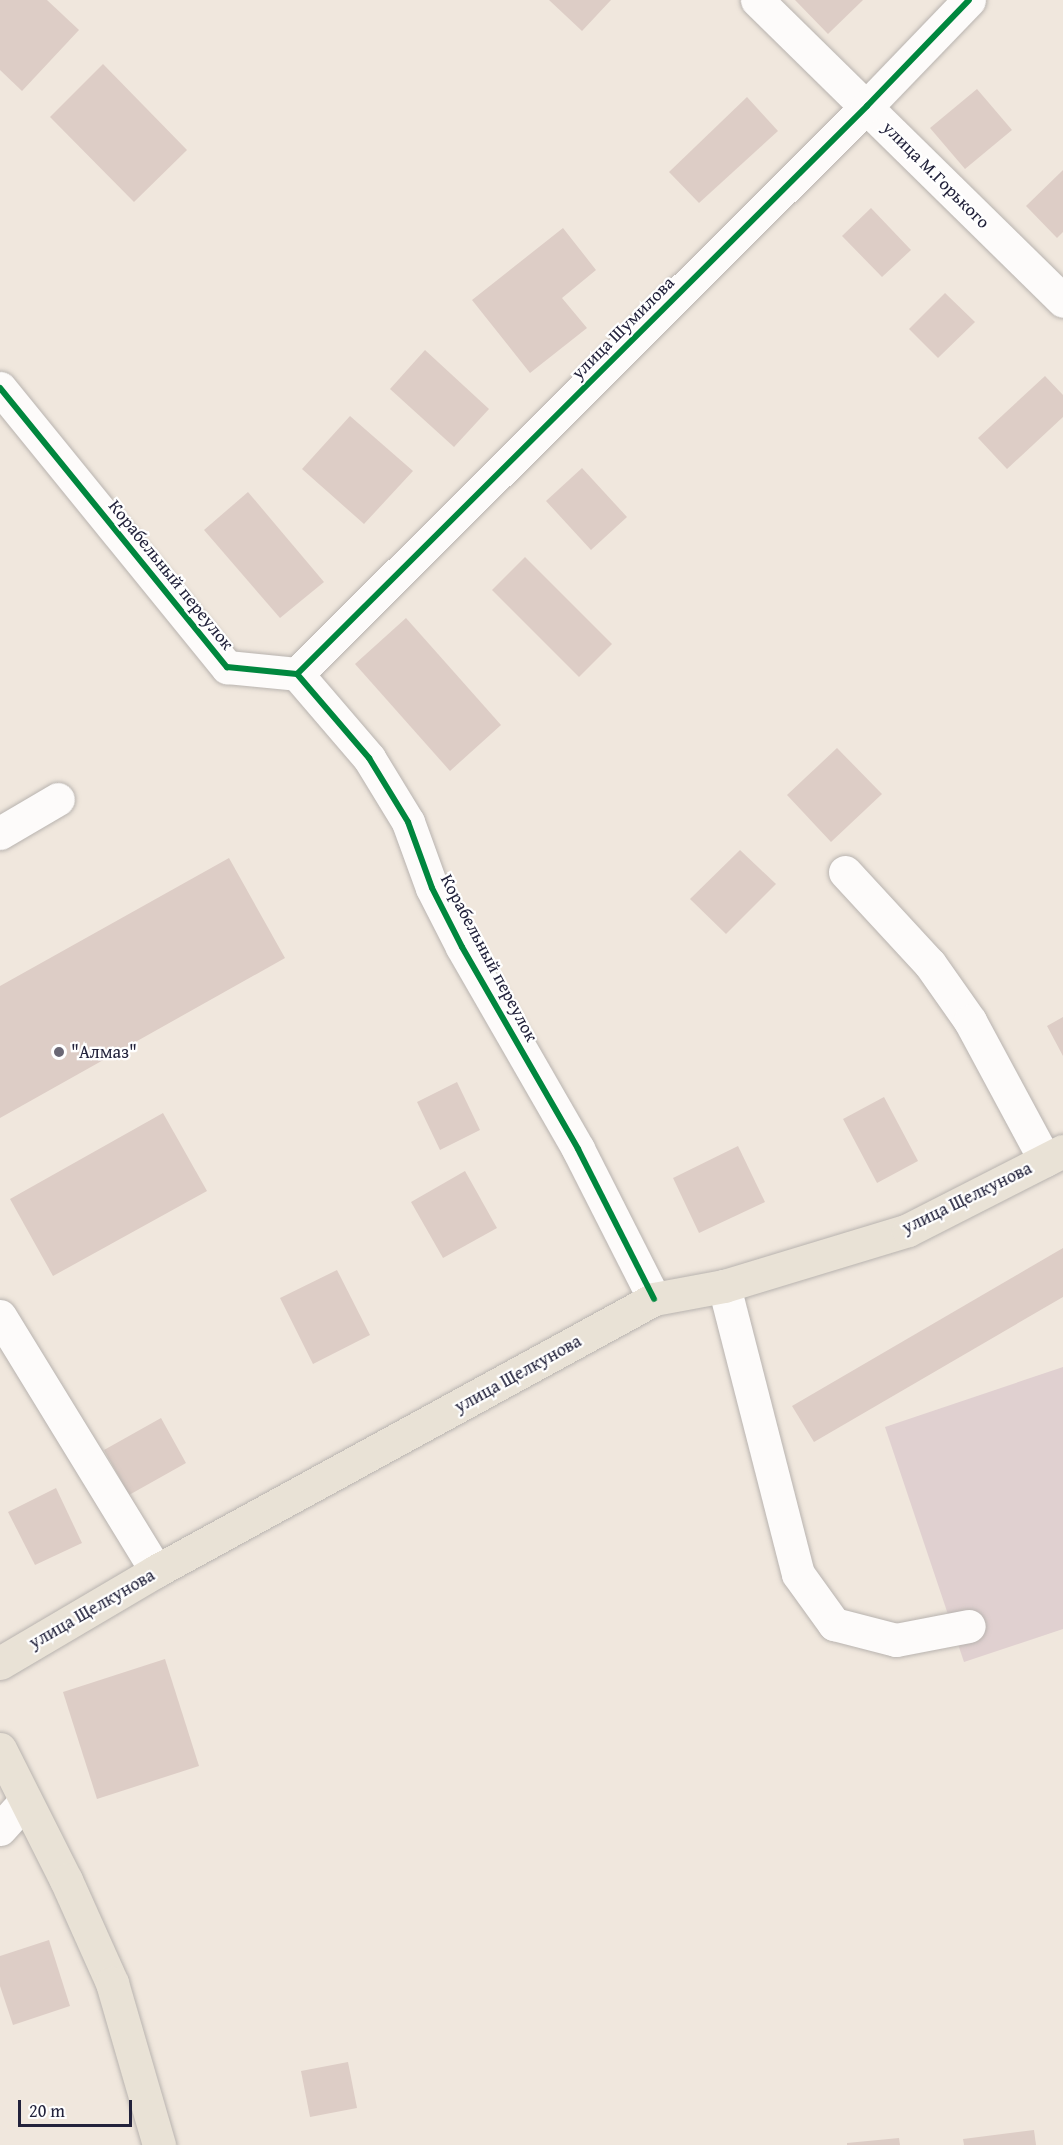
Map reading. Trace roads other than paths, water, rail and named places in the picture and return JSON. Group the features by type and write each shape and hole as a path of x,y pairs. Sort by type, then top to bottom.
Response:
{"main road":[{"name":"улица Щелкунова","path":"0,1663 156,1570 654,1299 724,1286 908,1230 1054,1155"},
{"path":"0,1749 66,1880 112,1983 159,2145"}],"street":[{"name":"улица М.Горького","path":"757,0 1063,301"},
{"name":"улица Шумилова","path":"297,674 867,106 969,0"},
{"name":"Корабельный переулок","path":"0,388 227,667 297,674 369,758 408,822 432,888 462,947 578,1149 654,1299"},
{"path":"0,833 58,799"},
{"path":"845,872 930,964 970,1021 1054,1155"},
{"path":"724,1286 798,1574 834,1624 896,1640 969,1626"},
{"path":"0,1316 156,1570"},
{"path":"0,1829 25,1801"}],"place":[{"name":"\"Алмаз\"","path":"59,1052"}]}
